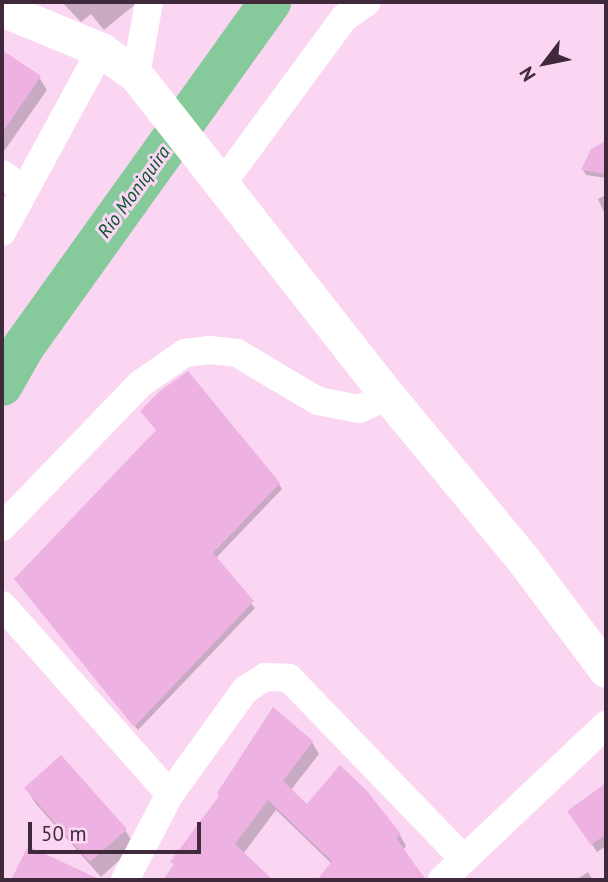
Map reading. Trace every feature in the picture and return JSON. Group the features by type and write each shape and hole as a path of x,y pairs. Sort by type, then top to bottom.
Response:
{"main road":[{"path":"2,9 100,50 144,85 388,396 522,558 606,670"}],"street":[{"path":"144,85 149,2"},
{"path":"214,173 344,18 367,2"},
{"path":"2,232 100,50"},
{"path":"2,174 25,190"},
{"path":"2,527 140,384 185,354 209,351 237,353 318,401 359,409 388,396"},
{"path":"2,606 170,794"},
{"path":"125,880 170,794 245,690 265,677 289,678 464,859"},
{"path":"442,880 606,724"}],"building":[{"path":"2,50 41,76 2,133"},
{"path":"606,141 606,174 581,170 591,149"},
{"path":"188,371 280,483 213,553 254,601 134,727 14,579 156,430 140,411 160,391"},
{"path":"273,707 313,741 283,781 307,804 340,765 367,791 401,834 396,838 426,880 317,880 332,861 268,800 235,844 273,880 163,880 174,864 170,862 219,796 217,793"},
{"path":"61,755 127,829 90,862 24,788"},
{"path":"606,783 606,834 591,845 567,811"},
{"path":"28,846 101,880 11,880"}],"waterway":[{"name":"Río Moniquira","path":"2,385 24,346 270,2"}]}
